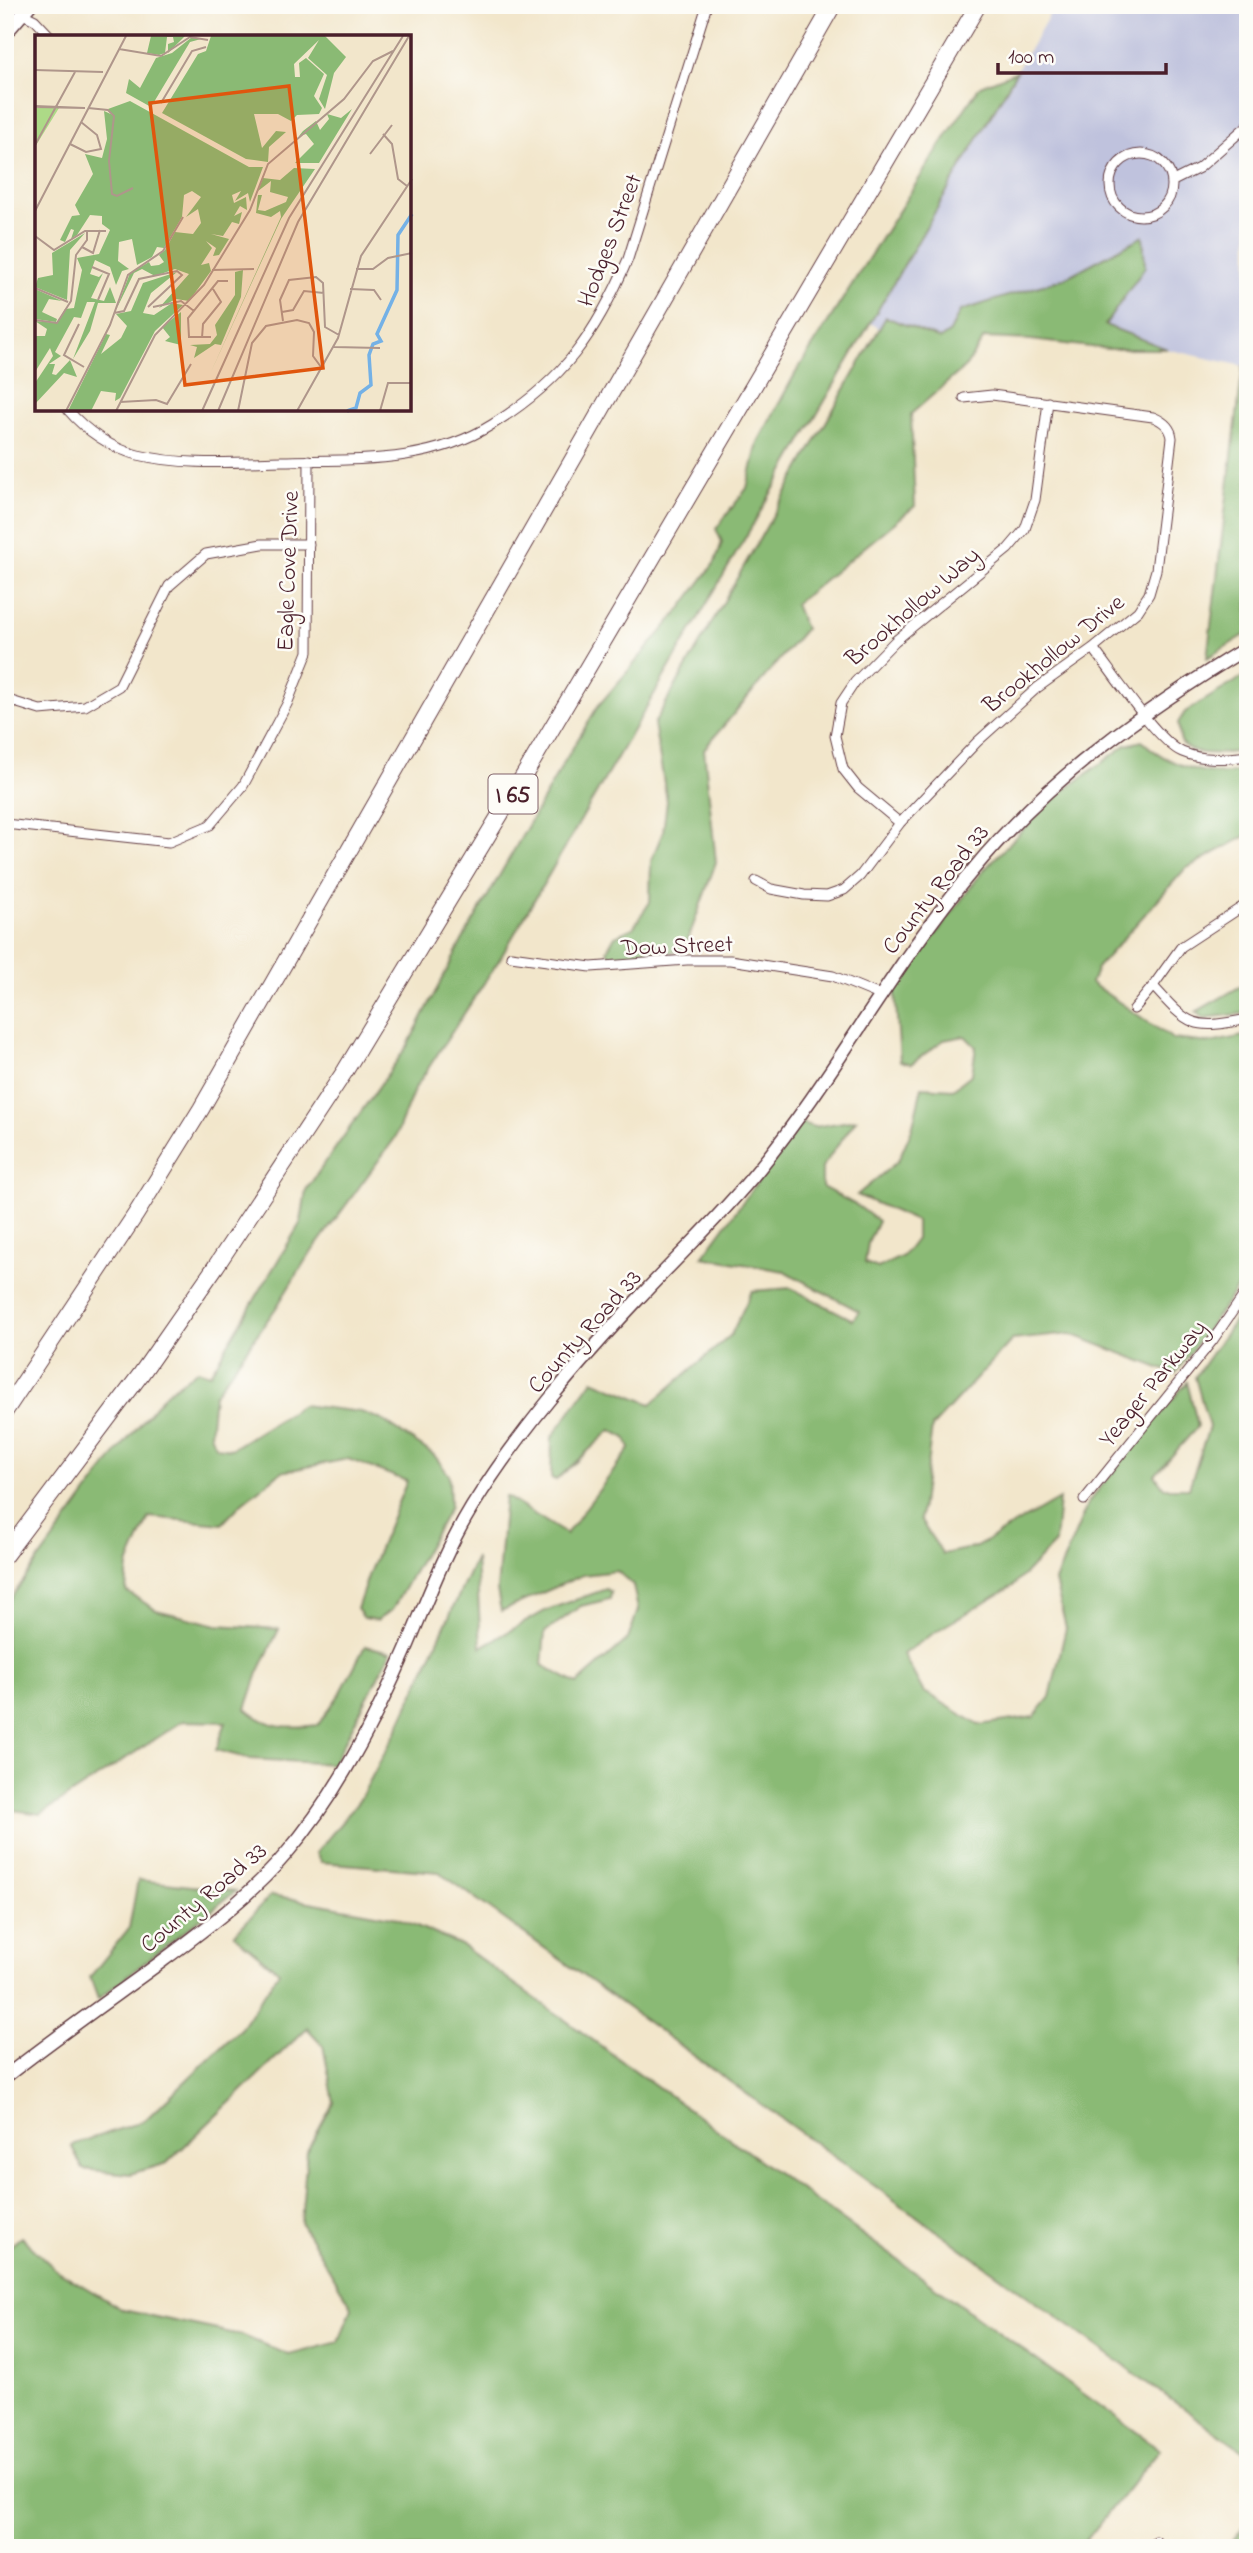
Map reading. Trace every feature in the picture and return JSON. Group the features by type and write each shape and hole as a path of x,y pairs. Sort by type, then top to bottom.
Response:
{"highway":[{"path":"5,1411 136,1214 201,1109 833,5"},
{"name":"I 65","path":"5,1555 149,1363 245,1224 345,1071 532,762 978,5"}],"street":[{"name":"Hodges Street","path":"69,411 92,432 121,449 137,455 182,460 389,459 441,448 491,426 537,393 580,348 601,317 628,259 708,5"},
{"path":"5,34 26,10 49,35"},
{"path":"1172,181 1199,168 1248,125"},
{"path":"1138,154 1161,160 1172,181 1173,189 1166,205 1153,215 1136,216 1121,209 1111,195 1110,179 1117,165 1138,154"},
{"name":"Brookhollow Drive","path":"755,881 791,894 818,896 844,891 860,876 900,823 947,771 1004,715 1138,611 1152,585 1172,433 1165,424 1153,417 1048,402 983,395 964,398"},
{"name":"Brookhollow Way","path":"900,823 858,788 843,769 835,736 841,703 855,682 895,641 1008,549 1025,529 1035,500 1048,402"},
{"name":"Eagle Cove Drive","path":"5,824 169,842 210,825 243,786 287,704 308,652 309,460"},
{"path":"5,699 40,710 85,706 119,686 169,586 206,554 262,544 309,544"},
{"name":"County Road 33","path":"5,2077 224,1913 286,1854 325,1803 363,1736 403,1655 457,1533 484,1489 581,1361 725,1210 762,1165 938,913 994,845 1035,803 1078,765 1145,714 1248,646"},
{"path":"1093,648 1162,736 1185,754 1216,759 1248,756"},
{"path":"1134,1009 1181,947 1248,903"},
{"name":"Dow Street","path":"511,956 591,967 687,960 730,960 834,976 882,996"},
{"path":"1153,986 1193,1024 1219,1025 1248,1018"},
{"name":"Yeager Parkway","path":"1084,1500 1213,1340 1248,1289"}],"shaded area":[{"path":"1055,5 1248,5 1248,367 1056,325 969,324 943,362 870,323"}],"green space":[{"path":"1017,71 501,957 414,1090 395,1138 305,1261 276,1308 214,1395 210,1435 217,1447 231,1449 302,1405 361,1412 382,1420 434,1455 449,1475 450,1507 392,1610 377,1620 364,1618 357,1609 407,1481 348,1459 281,1472 242,1503 222,1524 149,1517 128,1565 126,1591 156,1610 217,1625 279,1629 258,1673 246,1709 271,1724 289,1727 318,1725 341,1692 365,1646 391,1652 333,1764 250,1759 216,1750 226,1722 183,1721 41,1814 5,1809 5,1606 117,1452 166,1393 198,1370 210,1374 301,1222 306,1190 408,1045 462,941 598,706 680,610 715,562 722,542 716,529 747,488 758,442 795,374 980,86"},
{"path":"1143,236 1145,267 1105,325 1167,349 1108,349 1031,340 984,338 966,366 911,414 915,506 795,604 805,629 704,749 716,862 684,951 611,958 607,950 615,936 633,928 650,902 651,861 663,832 667,801 654,724 886,317 940,339 950,332 960,311 1065,278"},
{"path":"1243,366 1248,367 1248,633 1207,658"},
{"path":"1248,674 1248,750 1202,753 1186,747 1180,739 1178,723 1185,712"},
{"path":"1142,741 1164,757 1192,769 1221,773 1248,769 1248,835 1185,869 1097,968 1091,983 1173,1039 1210,1043 1248,1035 1248,1273 1175,1374 1071,1334 1012,1340 932,1427 920,1520 943,1554 976,1547 1059,1499 1055,1543 1013,1586 903,1654 923,1691 979,1725 1034,1717 1050,1697 1066,1628 1055,1581 1089,1501 1187,1382 1198,1426 1155,1475 1164,1488 1189,1488 1209,1427 1195,1377 1248,1301 1248,2455 439,1872 321,1862 316,1853 359,1801 397,1730 476,1558 481,1647 547,1610 606,1589 611,1592 610,1599 581,1606 545,1632 542,1665 577,1684 628,1639 638,1610 633,1585 617,1571 583,1575 501,1611 497,1590 505,1496 566,1534 630,1449 626,1438 611,1430 556,1480 551,1478 552,1437 593,1380 651,1404 731,1335 752,1291 791,1288 853,1320 859,1311 784,1271 702,1257 801,1123 814,1127 856,1120 822,1167 822,1187 858,1206 878,1221 868,1243 865,1263 878,1268 903,1256 916,1239 916,1221 857,1195 898,1161 912,1129 922,1087 953,1089 972,1074 976,1047 965,1036 944,1040 911,1064 900,1061 895,990 982,872 1051,800 1126,745"},
{"path":"1248,982 1248,1013 1203,1018 1196,1012"},
{"path":"138,1880 236,1891 98,1999 90,1977 129,1928"},
{"path":"271,1895 398,1918 461,1945 1160,2449 1080,2548 5,2548 5,2250 21,2237 55,2269 123,2310 241,2335 289,2355 339,2342 352,2307 301,2223 307,2151 334,2102 323,2045 307,2028 167,2163 130,2174 83,2169 71,2145 144,2121 241,2028 279,1972 234,1935"},
{"path":"1248,2521 1248,2548 1226,2548"}]}
